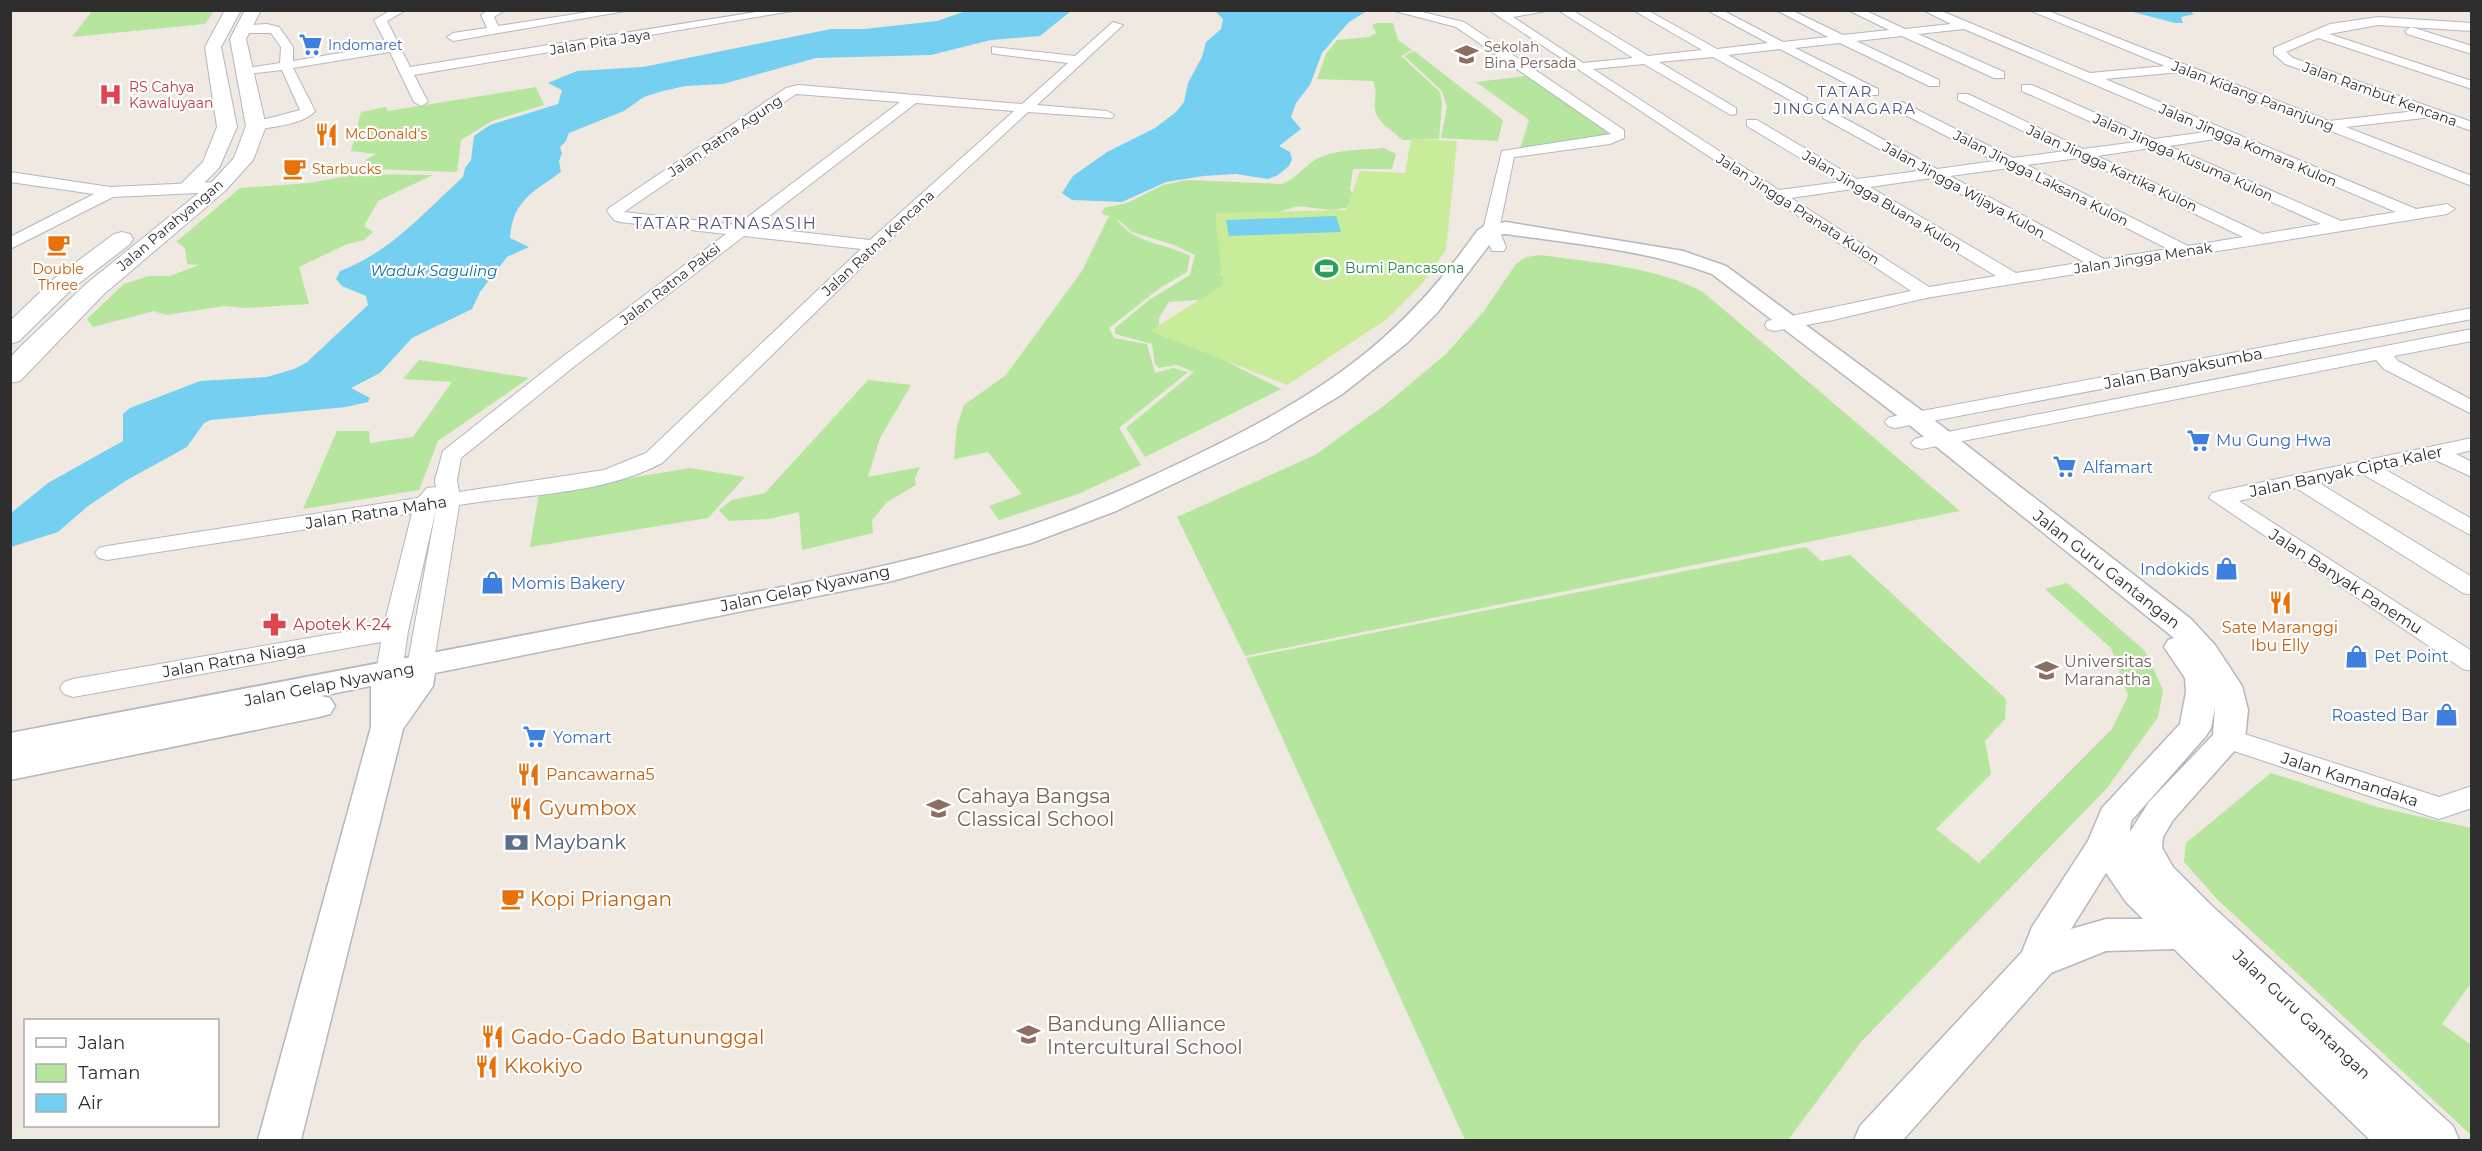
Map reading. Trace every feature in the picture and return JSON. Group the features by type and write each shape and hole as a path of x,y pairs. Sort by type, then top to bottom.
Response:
{"main road":[{"path":"242,16 237,39 256,126"},
{"name":"Jalan Parahyangan","path":"10,336 64,283 188,189 212,164 227,127 213,47 222,26 242,16"},
{"name":"Jalan Parahyangan","path":"10,375 28,354 95,289 218,187 243,159 256,126"}],"street":[{"path":"401,10 381,18 421,102"},
{"path":"494,30 487,17 500,10"},
{"path":"554,21 582,10"},
{"path":"453,37 626,10"},
{"name":"Jalan Pita Jaya","path":"406,72 686,23 793,10"},
{"path":"1396,10 1460,24 1619,133 1617,138 1610,140 1508,154 1499,235"},
{"path":"1497,13 1547,10"},
{"path":"1563,10 1731,111"},
{"path":"1638,10 1802,101"},
{"path":"1712,10 1873,92"},
{"path":"1781,10 1934,83"},
{"path":"1853,10 1999,75"},
{"name":"Jalan Jingga Komara Kulon","path":"1928,10 2414,214"},
{"name":"Jalan Kidang Pananjung","path":"2034,10 2168,63 2186,65"},
{"name":"Jalan Kidang Pananjung","path":"2050,10 2334,124 2367,133 2472,174"},
{"name":"Jalan Jingga Pranata Kulon","path":"1497,13 1926,293"},
{"path":"242,16 275,30 286,46 285,63 308,111 299,116 256,126"},
{"path":"2378,21 2472,50"},
{"path":"2318,34 2334,27 2378,21 2472,27"},
{"name":"Jalan Ratna Kencana","path":"644,465 654,458 874,245 1117,24"},
{"path":"1581,68 1965,26"},
{"path":"2318,34 2472,85"},
{"name":"Jalan Rambut Kencana","path":"2318,34 2278,51 2289,61 2465,125"},
{"path":"244,69 393,45"},
{"path":"996,50 1078,60"},
{"path":"2081,75 2168,63"},
{"path":"2081,75 2186,65"},
{"name":"Jalan Ratna Agung","path":"874,245 743,228 620,217 615,211 791,91 807,88 911,100 1107,115"},
{"name":"Jalan Jingga Kusuma Kulon","path":"2027,88 2338,226"},
{"name":"Jalan Jingga Kartika Kulon","path":"1963,98 2260,239"},
{"name":"Jalan Ratna Paksi","path":"440,495 451,456 457,449 911,100"},
{"name":"Jalan Jingga Laksana Kulon","path":"1897,105 2185,251"},
{"path":"2334,124 2434,113"},
{"name":"Jalan Jingga Wijaya Kulon","path":"1828,115 2100,264"},
{"name":"Jalan Jingga Buana Kulon","path":"1752,123 2013,279"},
{"name":"Jalan Kidang Pananjung","path":"2334,124 2352,135 2472,182"},
{"path":"2352,135 2465,125"},
{"path":"1777,195 2223,134"},
{"path":"10,177 110,192 218,187"},
{"path":"10,244 110,192"},
{"name":"Jalan Jingga Menak","path":"1782,324 1840,314 1926,293 2447,209"},
{"name":"Jalan Guru Gantangan","path":"1499,235 1521,241 1545,242 1690,268 1716,281 1782,324 1906,420 2151,620 2179,647 2200,677 2212,734"},
{"name":"Jalan Gelap Nyawang","path":"10,768 387,697 418,676 937,578 1007,561 1072,539 1177,495 1262,453 1348,403 1426,339 1460,303 1499,235"},
{"name":"Jalan Banyaksumba","path":"1906,420 2472,313"},
{"name":"Jalan Banyaksumba","path":"1932,441 2472,335"},
{"path":"2381,353 2409,362 2472,393"},
{"path":"2381,353 2391,366 2472,408"},
{"name":"Jalan Guru Gantangan","path":"1932,441 2180,626 2218,669 2226,686 2232,710 2212,734 2145,836 2144,849 2160,877 2199,933 2399,1140"},
{"name":"Jalan Banyak Cipta Kaler","path":"2220,498 2472,444"},
{"path":"2436,452 2472,471"},
{"name":"Jalan Ratna Maha","path":"107,553 440,495 615,473 644,465"},
{"path":"2365,467 2472,530"},
{"path":"2300,481 2472,588"},
{"path":"280,1140 387,697 395,631 440,495"},
{"path":"387,697 418,676 440,495"},
{"name":"Jalan Banyak Panemu","path":"2220,498 2472,663"},
{"name":"Jalan Ratna Niaga","path":"73,688 395,631"},
{"name":"Jalan Gelap Nyawang","path":"10,745 387,697"},
{"path":"1875,1140 2039,960 2045,938 2104,846 2114,817 2129,798 2212,734"},
{"name":"Jalan Kamandaka","path":"2212,734 2439,808 2472,797"},
{"name":"Jalan Guru Gantangan","path":"2110,831 2112,850 2124,873 2139,892 2199,933 2438,1140"},
{"path":"2039,960 2057,956 2085,940 2106,935 2199,933"}],"green space":[{"path":"92,11 214,11 205,24 72,37"},
{"path":"1393,23 1398,40 1412,50 1401,56 1440,92 1442,104 1439,139 1403,140 1386,126 1376,114 1373,81 1317,79 1326,54 1337,40 1369,37 1376,33 1372,25"},
{"path":"1414,51 1503,120 1498,141 1441,138 1447,107 1442,91 1404,56"},
{"path":"1527,76 1607,131 1609,135 1520,149 1529,120 1476,82"},
{"path":"536,87 544,105 492,121 461,140 457,172 370,169 365,160 376,154 351,151 361,112 386,107 388,111"},
{"name":"Bumi Pancasona","path":"1411,139 1457,141 1446,250 1421,285 1387,319 1287,385 1150,331 1223,285 1215,213 1346,210 1360,171 1405,173"},
{"path":"1384,148 1396,154 1392,169 1353,169 1350,190 1361,206 1330,210 1298,206 1276,213 1220,275 1237,280 1212,299 1169,302 1159,318 1159,327 1281,389 1145,457 1126,428 1194,372 1177,365 1159,368 1155,364 1152,344 1115,334 1115,328 1149,300 1190,275 1195,255 1174,245 1132,232 1116,218 1123,227 1140,238 1190,256 1187,272 1160,288 1109,328 1114,338 1147,344 1155,373 1173,368 1188,372 1119,428 1141,465 1078,494 999,520 989,506 1022,494 988,452 954,459 957,426 964,405 1006,375 1082,271 1109,216 1102,214 1104,208 1127,203 1163,185 1187,180 1282,184 1322,156"},
{"path":"359,174 433,175 378,201 364,226 373,232 364,240 347,244 299,267 309,304 246,308 224,306 166,315 154,311 93,327 87,319 124,284 149,276 170,276 199,265 187,264 185,248 176,242 240,188 309,183"},
{"path":"1541,255 1644,271 1665,276 1703,292 1960,511 1245,656 1177,517 1315,455 1385,405 1446,354 1484,311 1516,264 1526,257"},
{"path":"419,360 529,378 438,441 419,490 303,509 337,431 369,431 370,443 413,437 452,382 403,379"},
{"path":"868,380 911,385 880,438 868,477 920,467 915,478 916,485 887,502 872,520 873,533 802,550 799,512 769,519 729,521 719,510 732,500 765,493"},
{"path":"690,468 745,477 708,518 530,547 539,493"},
{"path":"1806,547 1821,561 1850,555 2006,699 2005,719 1985,741 1991,774 1936,829 1979,863 2112,729 2128,696 2111,648 2045,589 2067,583 2145,651 2163,690 2158,717 2107,788 1861,1042 1788,1140 1465,1140 1246,658"},
{"path":"2271,773 2377,807 2471,828 2471,983 2442,1024 2471,1045 2471,1135 2217,899 2184,862 2186,843"}],"water":[{"name":"Waduk Saguling","path":"966,11 1071,11 1040,36 991,40 931,55 816,58 723,84 685,86 659,92 644,97 624,111 569,133 566,141 560,147 561,172 533,192 515,215 510,238 529,247 507,257 480,292 472,309 412,338 380,373 351,388 370,398 368,402 346,407 211,420 204,423 187,447 127,480 88,506 58,532 11,547 11,513 48,483 123,441 123,414 130,408 200,381 267,377 306,363 368,305 366,296 342,286 336,279 340,271 358,263 391,242 463,177 465,168 471,160 474,136 490,125 558,104 562,90 548,83 577,71 643,67 831,29 864,29 937,21"},
{"path":"1215,11 1367,11 1349,22 1322,53 1310,85 1296,103 1291,117 1301,129 1279,146 1290,152 1292,159 1289,166 1278,175 1268,179 1236,174 1166,182 1122,202 1072,200 1062,193 1073,176 1107,152 1155,128 1176,112 1184,102 1188,83 1202,57 1206,42 1221,29 1223,19"},
{"path":"2129,11 2190,11 2194,14 2181,17 2183,23 2175,23"},
{"path":"1336,216 1341,232 1229,236 1226,220"}],"place":[{"name":"Indomaret","path":"310,45"},
{"name":"Sekolah Bina Persada","path":"1466,55"},
{"name":"RS Cahya Kawaluyaan","path":"111,95"},
{"name":"McDonald's","path":"327,134"},
{"name":"Starbucks","path":"294,169"},
{"name":"Double Three","path":"58,245"},
{"name":"Bumi Pancasona","path":"1327,268"},
{"name":"Mu Gung Hwa","path":"2198,440"},
{"name":"Alfamart","path":"2065,467"},
{"name":"Indokids","path":"2227,569"},
{"name":"Momis Bakery","path":"493,583"},
{"name":"Sate Maranggi Ibu Elly","path":"2280,602"},
{"name":"Apotek K-24","path":"275,624"},
{"name":"Pet Point","path":"2356,656"},
{"name":"Universitas Maranatha","path":"2046,670"},
{"name":"Roasted Bar","path":"2447,715"},
{"name":"Yomart","path":"535,737"},
{"name":"Pancawarna5","path":"528,774"},
{"name":"Gyumbox","path":"521,808"},
{"name":"Cahaya Bangsa Classical School","path":"939,808"},
{"name":"Maybank","path":"516,842"},
{"name":"Kopi Priangan","path":"512,899"},
{"name":"Bandung Alliance Intercultural School","path":"1029,1035"},
{"name":"Gado-Gado Batununggal","path":"493,1037"},
{"name":"Kkokiyo","path":"486,1066"}],"district":[{"name":"TATAR JINGGANAGARA","path":"1845,100"},
{"name":"TATAR RATNASASIH","path":"725,223"}]}
